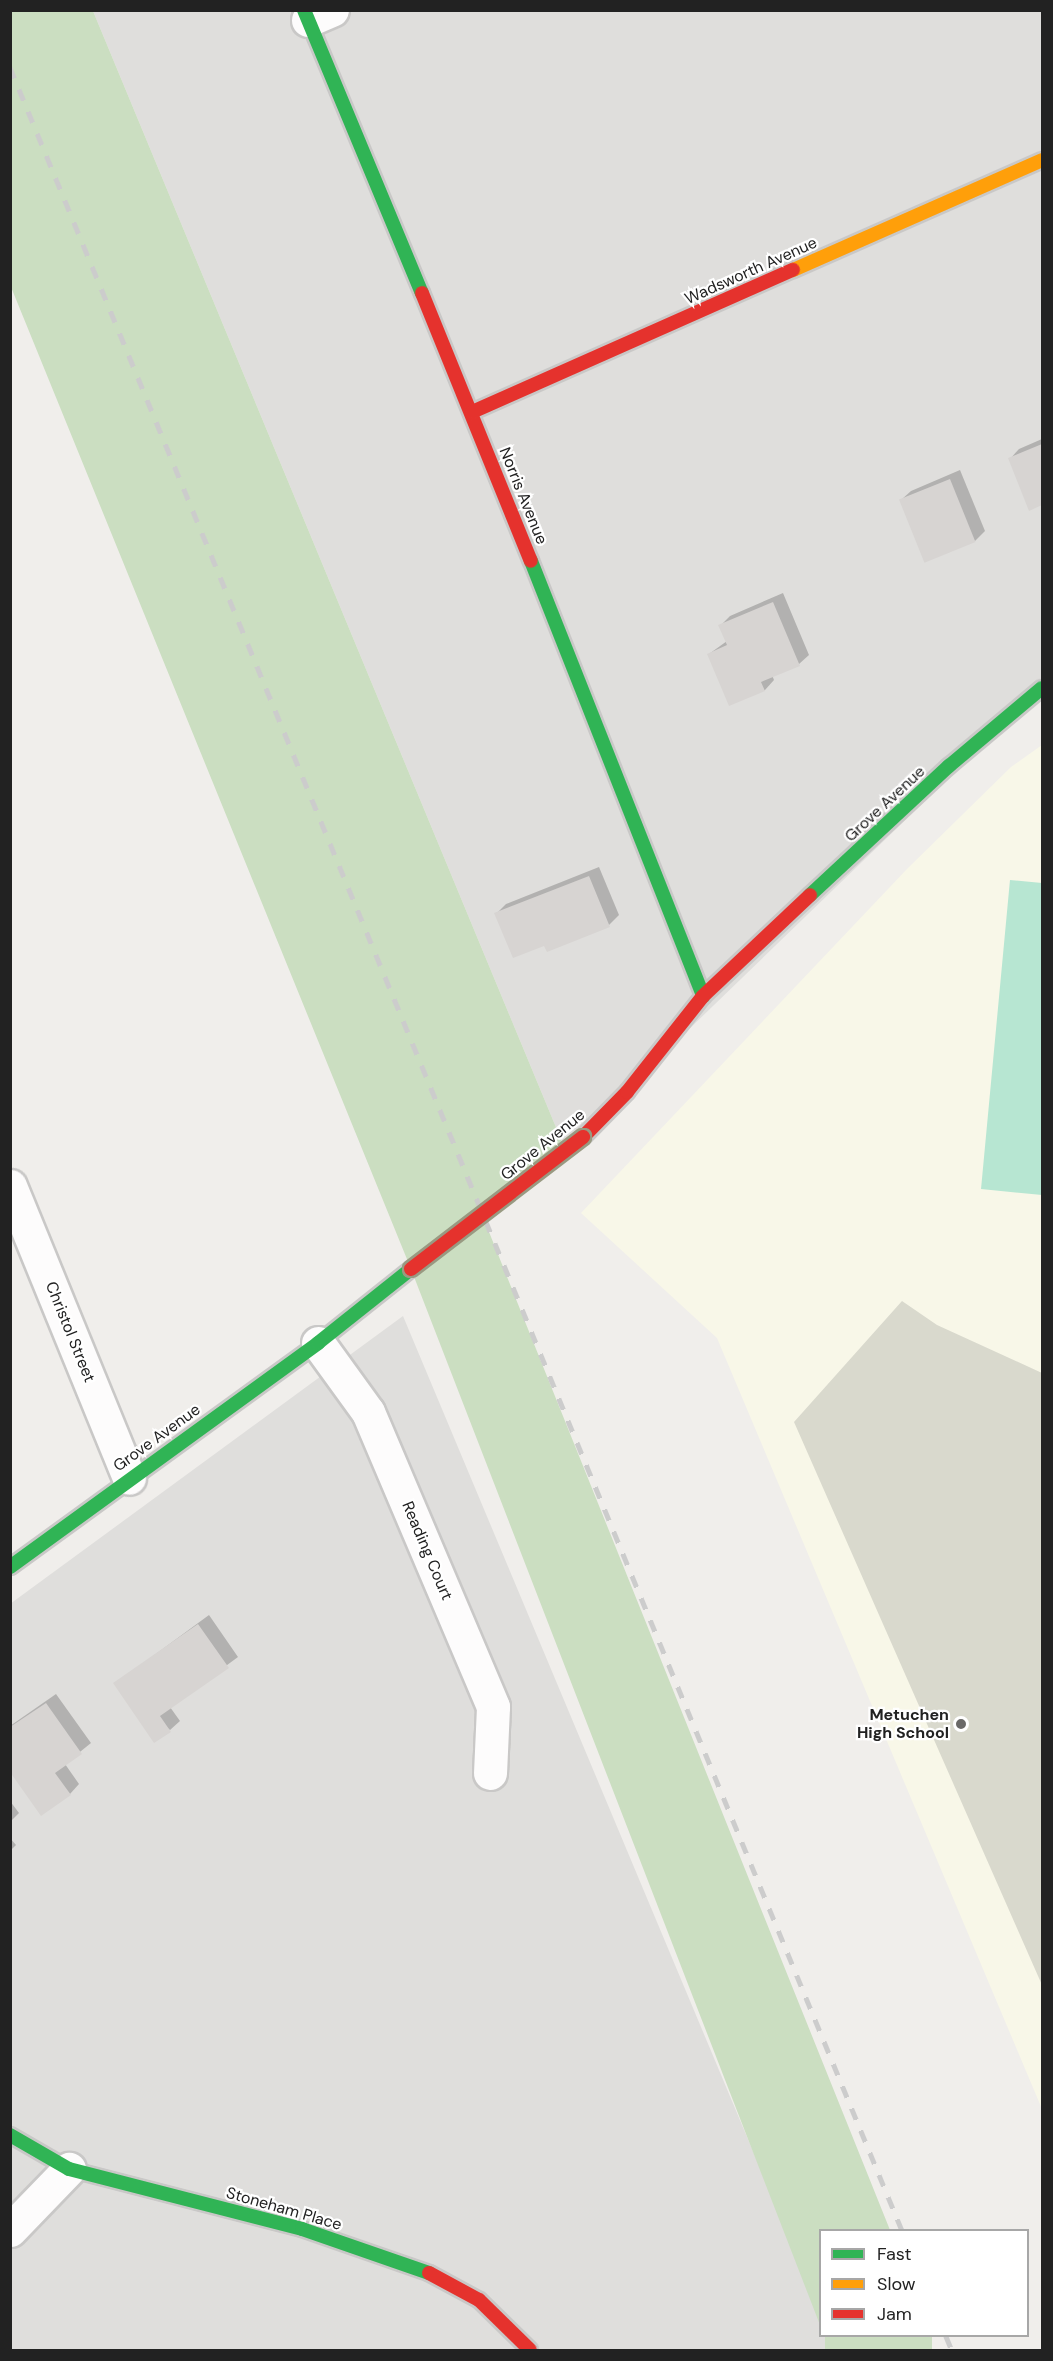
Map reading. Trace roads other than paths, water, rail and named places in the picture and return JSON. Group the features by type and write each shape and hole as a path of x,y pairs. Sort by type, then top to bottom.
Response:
{"street":[{"name":"Norris Avenue","path":"315,14 703,996"},
{"name":"Wadsworth Avenue","path":"472,412 1042,160"},
{"name":"Grove Avenue","path":"10,1567 129,1478 318,1343 584,1137 627,1092 703,996 949,766 1042,688"},
{"name":"Christol Street","path":"10,1186 129,1478"},
{"name":"Reading Court","path":"318,1343 368,1412 493,1707 490,1773"},
{"name":"Stoneham Place","path":"10,2134 69,2169 302,2229 432,2274 479,2300 530,2350"},
{"path":"10,2230 69,2169"}],"railway":[{"path":"10,67 902,2229"},
{"path":"946,2337 952,2350"}],"place":[{"name":"Metuchen High School","path":"961,1724"}]}
